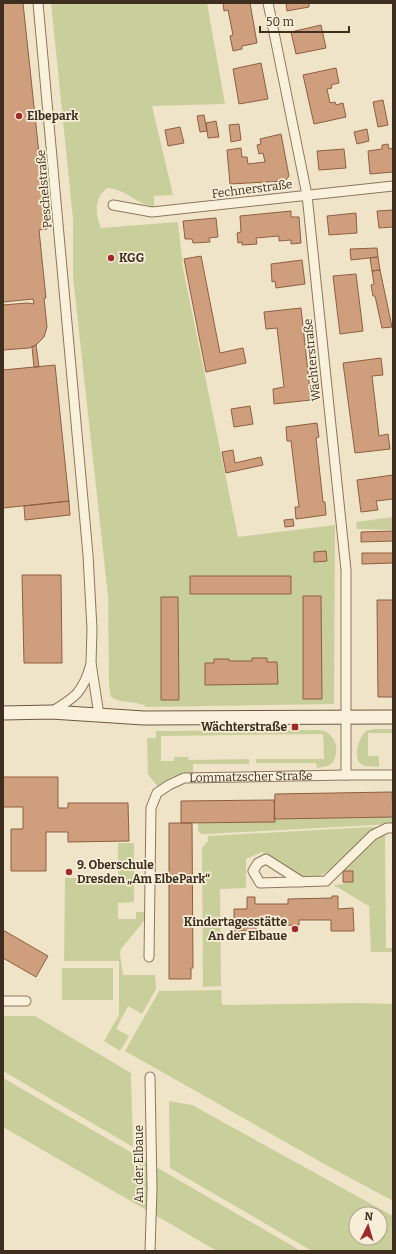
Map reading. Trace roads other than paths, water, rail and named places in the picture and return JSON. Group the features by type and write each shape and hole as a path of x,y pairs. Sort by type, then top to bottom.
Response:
{"main road":[{"path":"3,713 51,712 151,718 393,717"}],"street":[{"name":"Peschelstraße","path":"38,3 88,555 92,663"},
{"name":"Wächterstraße","path":"268,3 307,195 346,570 347,717"},
{"name":"Fechnerstraße","path":"113,205 152,212 393,186"},
{"path":"51,712 68,702 82,689 92,663"},
{"path":"92,663 99,715"},
{"path":"346,775 347,717"},
{"name":"Lommatzscher Straße","path":"149,957 151,808 157,794 169,785 184,778 393,775"},
{"path":"302,882 266,859 258,863 253,871 260,883 302,882 326,881 373,835 387,828 393,828"},
{"path":"3,1001 26,1001"},
{"name":"An der Elbaue","path":"150,1077 152,1188 150,1251"}],"place":[{"name":"Elbepark","path":"19,116"},
{"name":"KGG","path":"111,258"},
{"name":"Wächterstraße","path":"295,727"},
{"name":"9. Oberschule Dresden „Am ElbePark“","path":"69,872"},
{"name":"Kindertagesstätte An der Elbaue","path":"295,929"}]}
